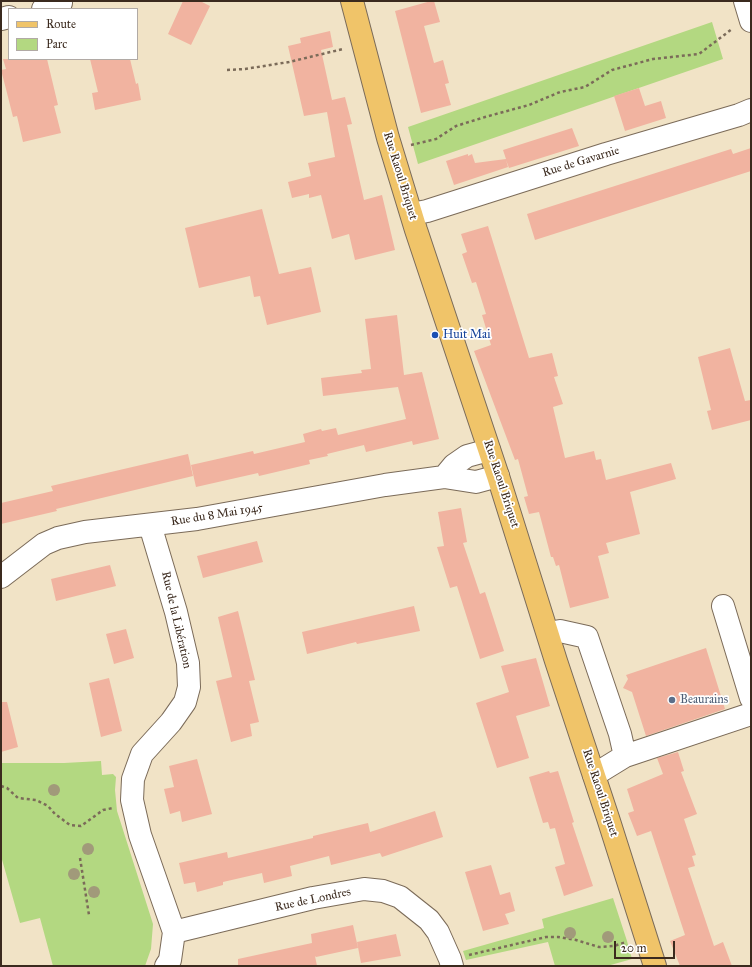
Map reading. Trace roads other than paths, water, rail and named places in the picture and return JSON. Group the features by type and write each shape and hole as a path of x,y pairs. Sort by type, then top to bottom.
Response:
{"main road":[{"name":"Rue Raoul Briquet","path":"352,1 392,151 655,966"}],"street":[{"path":"745,1 751,20"},
{"name":"Rue de Gavarnie","path":"412,214 427,211 606,154 740,115 751,110"},
{"path":"444,477 454,465 467,456 489,450"},
{"name":"Rue du 8 Mai 1945","path":"1,577 44,544 58,538 85,532 197,519 385,485 444,477 476,482 498,476"},
{"name":"Rue de la Libération","path":"150,525 176,612 188,663 189,687 185,702 171,722 142,754 133,779 132,800 140,835 174,932"},
{"path":"723,606 751,698"},
{"path":"548,633 560,631 587,637 620,734 625,756"},
{"path":"594,775 625,756 751,714"},
{"name":"Rue de Londres","path":"174,932 313,898 364,889 383,891 400,897 429,920 438,932 451,962"},
{"path":"166,966 170,960 174,932"}],"place":[{"name":"Huit Mai","path":"435,335"},
{"name":"Beaurains","path":"672,700"}]}
